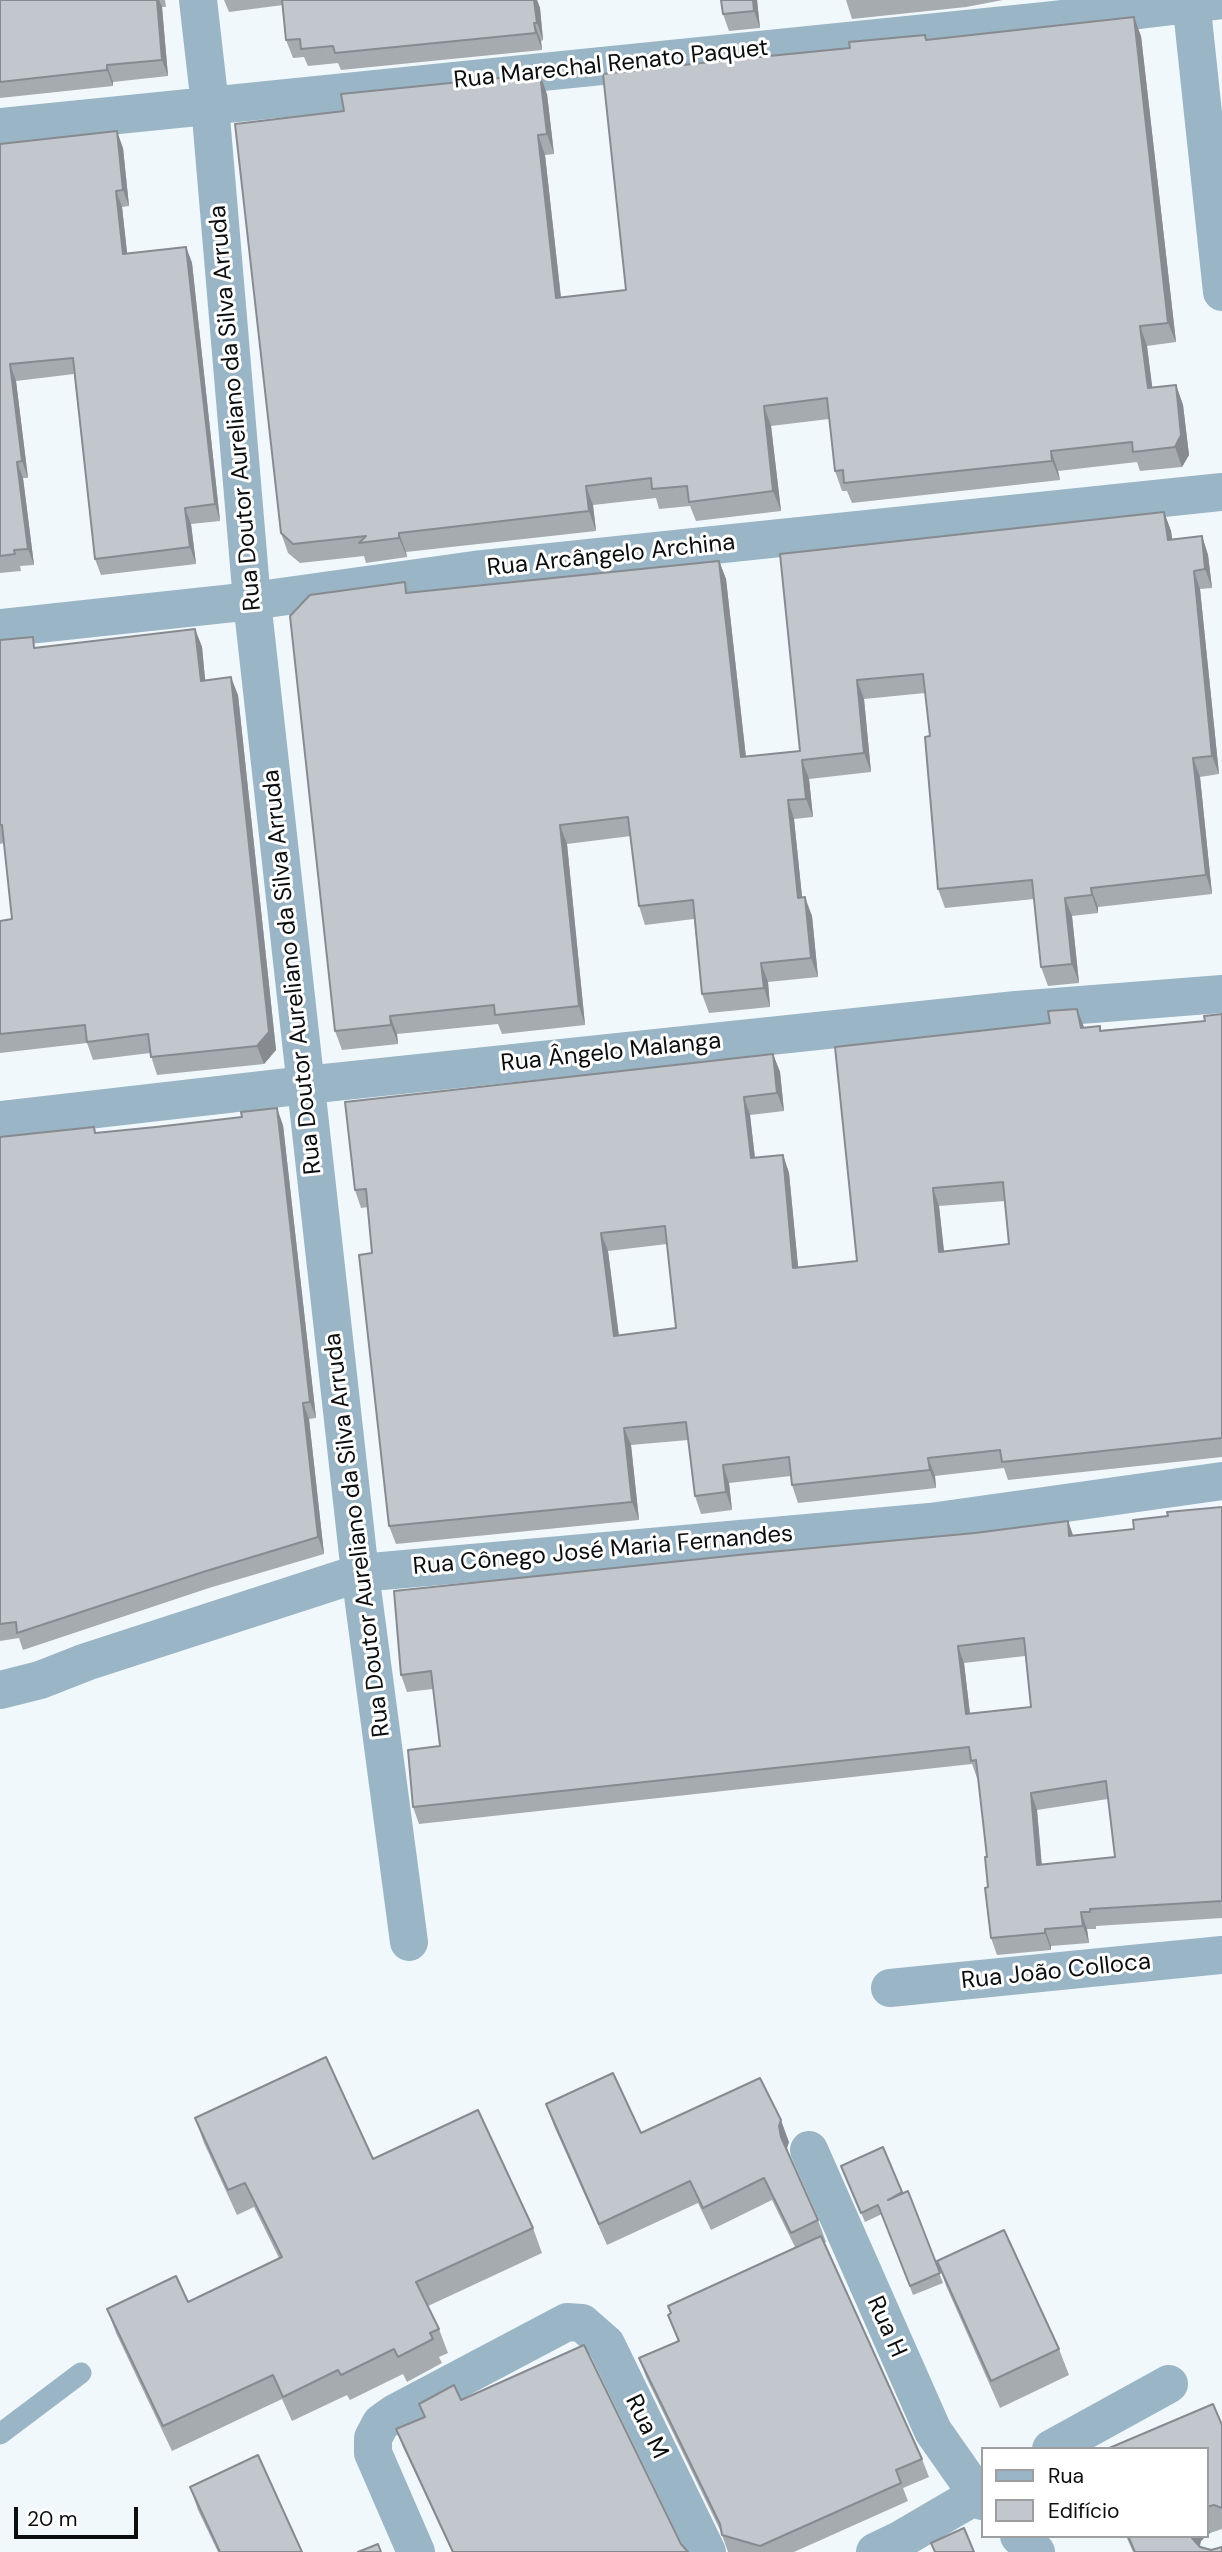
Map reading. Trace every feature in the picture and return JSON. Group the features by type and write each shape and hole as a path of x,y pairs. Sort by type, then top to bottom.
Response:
{"street":[{"name":"Rua Doutor Aureliano da Silva Arruda","path":"198,0 210,105 252,601 360,1573 409,1942"},
{"name":"Rua Marechal Renato Paquet","path":"0,127 1045,21 1201,1"},
{"path":"1201,1 1222,292"},
{"name":"Rua Arcângelo Archina","path":"0,628 252,601 488,569 1222,492"},
{"name":"Rua Ângelo Malanga","path":"0,1120 1016,1010 1222,994"},
{"name":"Rua Cônego José Maria Fernandes","path":"0,1690 40,1680 122,1650 360,1573 930,1522 1222,1481"},
{"name":"Rua João Colloca","path":"890,1988 1222,1955"},
{"name":"Rua H","path":"809,2150 933,2431 980,2496"},
{"name":"Rua M","path":"416,2552 373,2453 373,2438 381,2423 395,2413 567,2322 582,2323 606,2344 707,2552"},
{"path":"1055,2447 1169,2384"},
{"path":"876,2552 980,2496"},
{"path":"1022,2538 1036,2552"}],"lane":[{"path":"0,2434 81,2373"}],"building":[{"path":"0,0 157,0 162,60 107,65 107,70 0,82"},
{"path":"282,0 534,0 536,33 335,53 333,46 301,49 300,39 286,40"},
{"path":"721,0 753,0 754,11 723,14"},
{"path":"1134,17 1168,323 1140,326 1148,388 1176,385 1181,435 1175,447 1133,452 1132,442 1051,451 1052,461 844,483 843,470 835,471 827,398 764,406 773,491 689,502 687,486 652,489 651,478 586,486 589,511 399,533 399,538 359,543 366,536 293,544 281,533 235,124 344,111 341,94 540,74 547,134 538,135 556,298 626,290 603,74 728,60 727,55 758,52 759,57 850,48 849,42 925,35 926,40"},
{"path":"117,131 123,190 116,191 123,254 186,247 215,504 185,508 190,547 95,559 73,358 10,364 22,461 17,462 28,549 14,550 15,554 0,556 0,144"},
{"path":"1164,512 1168,540 1202,536 1205,569 1194,571 1212,756 1193,758 1206,875 1091,888 1092,895 1065,898 1072,964 1041,967 1032,880 938,889 925,737 930,736 923,674 857,680 864,753 802,760 806,799 788,800 798,898 805,897 811,958 761,963 764,988 702,994 693,900 639,906 628,817 560,825 579,1006 495,1015 494,1005 390,1016 391,1025 335,1031 290,616 310,595 405,582 406,593 719,561 741,757 800,751 780,554"},
{"path":"195,629 201,681 231,677 269,1032 257,1046 151,1057 148,1034 87,1042 85,1025 0,1034 0,921 12,919 0,825 0,640 33,637 34,648"},
{"path":"1077,1009 1081,1028 1100,1026 1100,1031 1205,1021 1204,1016 1222,1014 1222,1438 1002,1462 1000,1450 928,1458 930,1470 792,1485 789,1457 723,1465 726,1492 695,1496 686,1422 624,1428 632,1502 389,1526 359,1255 372,1253 366,1189 355,1190 345,1102 773,1054 777,1093 744,1097 751,1158 783,1155 793,1268 857,1261 835,1047 1050,1023 1048,1011","holes":["1003,1182 1009,1244 939,1252 933,1188","665,1226 676,1328 614,1336 601,1233"]},
{"path":"277,1108 310,1402 303,1403 318,1537 17,1633 16,1622 0,1624 0,1137 94,1127 95,1133 156,1127 242,1117 241,1112"},
{"path":"1222,1507 1222,1901 1090,1909 1090,1912 1081,1912 1083,1926 991,1938 985,1888 988,1887 987,1857 976,1760 971,1761 969,1747 413,1807 408,1750 440,1746 431,1671 401,1675 394,1591 975,1533 1068,1521 1069,1536 1134,1529 1133,1520 1168,1516 1167,1512","holes":["1024,1638 1031,1707 966,1714 958,1646","1106,1781 1115,1857 1037,1865 1031,1793"]},
{"path":"326,2057 373,2159 478,2110 533,2228 416,2282 439,2329 430,2333 433,2339 398,2357 394,2349 341,2375 338,2370 283,2397 273,2375 163,2426 107,2309 176,2276 188,2302 282,2257 245,2183 228,2190 195,2118"},
{"path":"613,2073 641,2133 760,2078 781,2120 781,2137 818,2220 791,2233 764,2178 703,2208 690,2181 599,2224 546,2104"},
{"path":"883,2147 902,2192 888,2200 908,2191 940,2273 910,2286 878,2205 861,2213 841,2166"},
{"path":"1004,2230 1059,2349 991,2381 937,2261"},
{"path":"821,2236 922,2459 896,2470 901,2483 760,2546 722,2535 720,2524 639,2358 679,2341 668,2315 671,2313 668,2306"},
{"path":"584,2345 681,2544 688,2552 453,2552 396,2429 425,2417 419,2404 454,2385 461,2400"},
{"path":"1213,2404 1222,2425 1222,2508 1214,2505 1208,2506 1208,2447 1112,2447"},
{"path":"258,2455 302,2552 220,2552 190,2487"},
{"path":"964,2528 974,2552 935,2552 931,2543"},
{"path":"1129,2538 1192,2538 1200,2547 1211,2550 1222,2547 1222,2552 1135,2552"},
{"path":"378,2544 381,2552 358,2552"}]}
